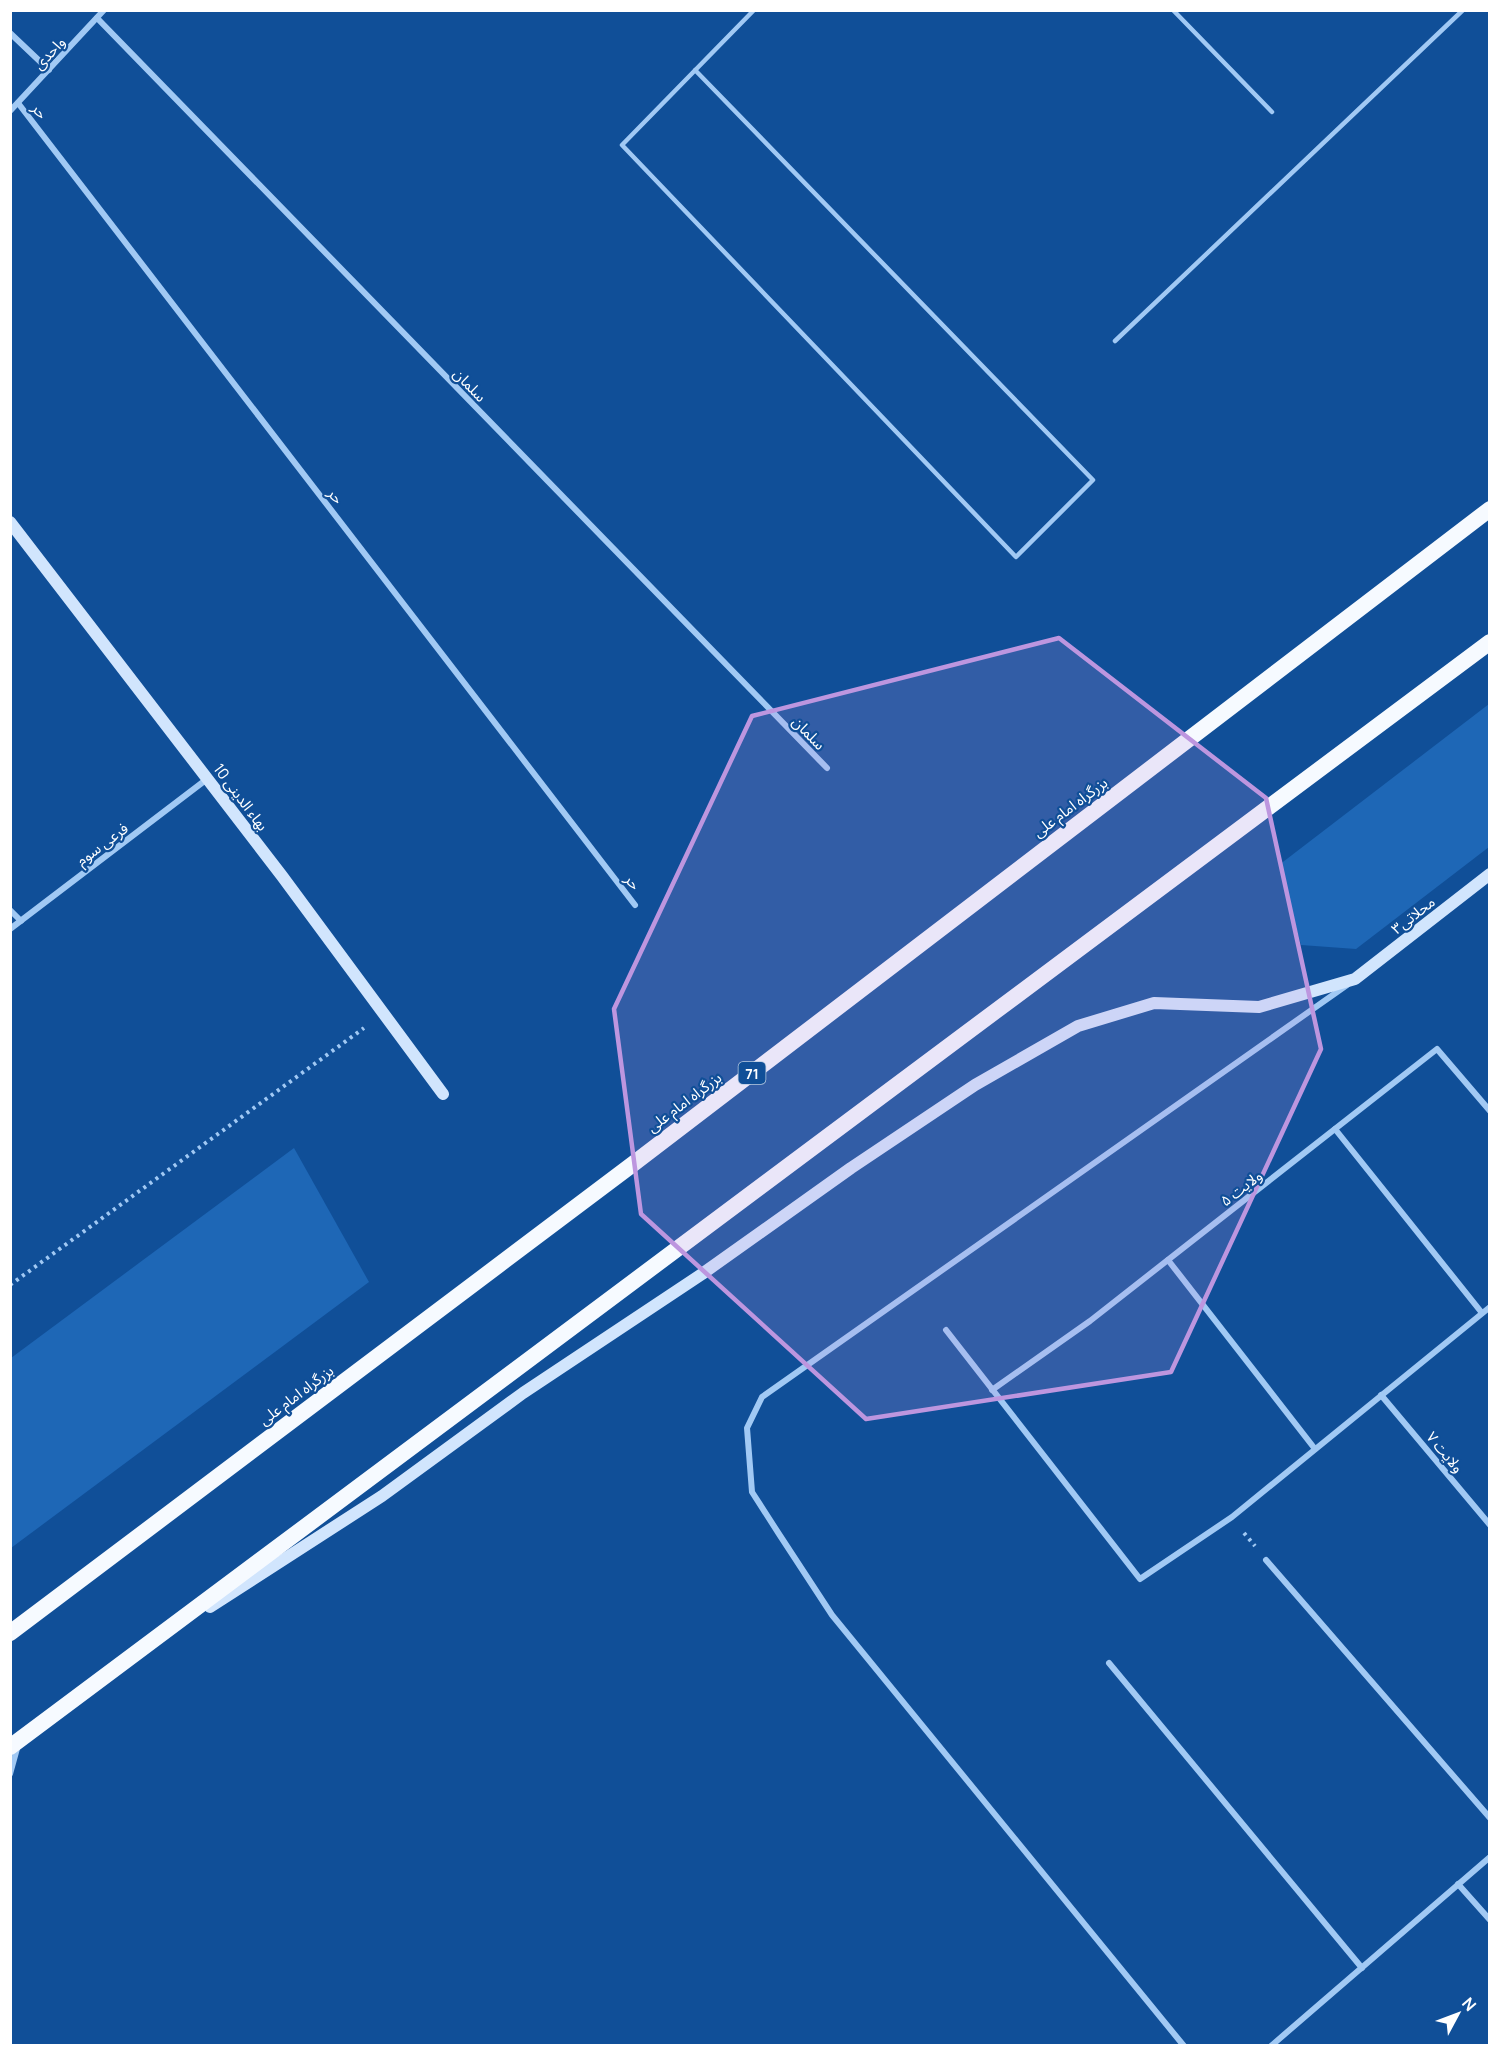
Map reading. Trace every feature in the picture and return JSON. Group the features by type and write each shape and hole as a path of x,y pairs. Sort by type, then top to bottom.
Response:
{"highway":[{"name":"بزرگراه امام علی","path":"10,1632 633,1164 1490,509"},
{"path":"15,1744 1490,642"}],"main road":[{"name":"بهاء الدینی 10","path":"10,522 207,778 443,1094"},
{"name":"محلاتی۳","path":"1355,979 1490,874"},
{"path":"133,1657 382,1496 523,1393 702,1274 889,1142 975,1085 1078,1026 1154,1003 1259,1007 1355,979"}],"street":[{"name":"واحدی","path":"10,111 104,10"},
{"name":"سلمان","path":"97,18 827,768"},
{"path":"10,33 49,70"},
{"name":"حر","path":"18,103 635,905"},
{"name":"فرعی سوم","path":"10,928 207,778"},
{"path":"10,910 21,921"},
{"path":"1184,2046 832,1615 753,1492 747,1428 762,1397 1355,979"},
{"name":"ولایت ۵","path":"992,1390 1090,1322 1437,1049 1490,1111"},
{"path":"1335,1129 1482,1313"},
{"path":"1168,1260 1315,1449"},
{"path":"946,1330 1140,1579 1232,1517 1490,1307"},
{"name":"ولایت ۷","path":"1382,1395 1490,1525"},
{"path":"1266,1560 1490,1818"},
{"path":"1109,1663 1362,1968"},
{"path":"10,1774 15,1744"},
{"path":"1270,2046 1490,1857"},
{"path":"1458,1884 1490,1920"},
{"path":"1278,2039 1283,2046"}],"lane":[{"path":"695,70 1093,480 1016,557 622,145 695,70 754,10"},
{"path":"1173,10 1272,112"},
{"path":"1115,341 1463,10"}],"path":[{"path":"10,1286 384,1014"},
{"path":"1232,1517 1266,1560"}],"highlighted area":[{"path":"1059,638 1266,798 1321,1049 1171,1372 866,1419 641,1214 614,1009 752,716"}],"shaded area":[{"path":"1489,704 1489,847 1356,949 1301,945 1279,865"},
{"path":"294,1148 369,1282 11,1548 11,1358"}]}
